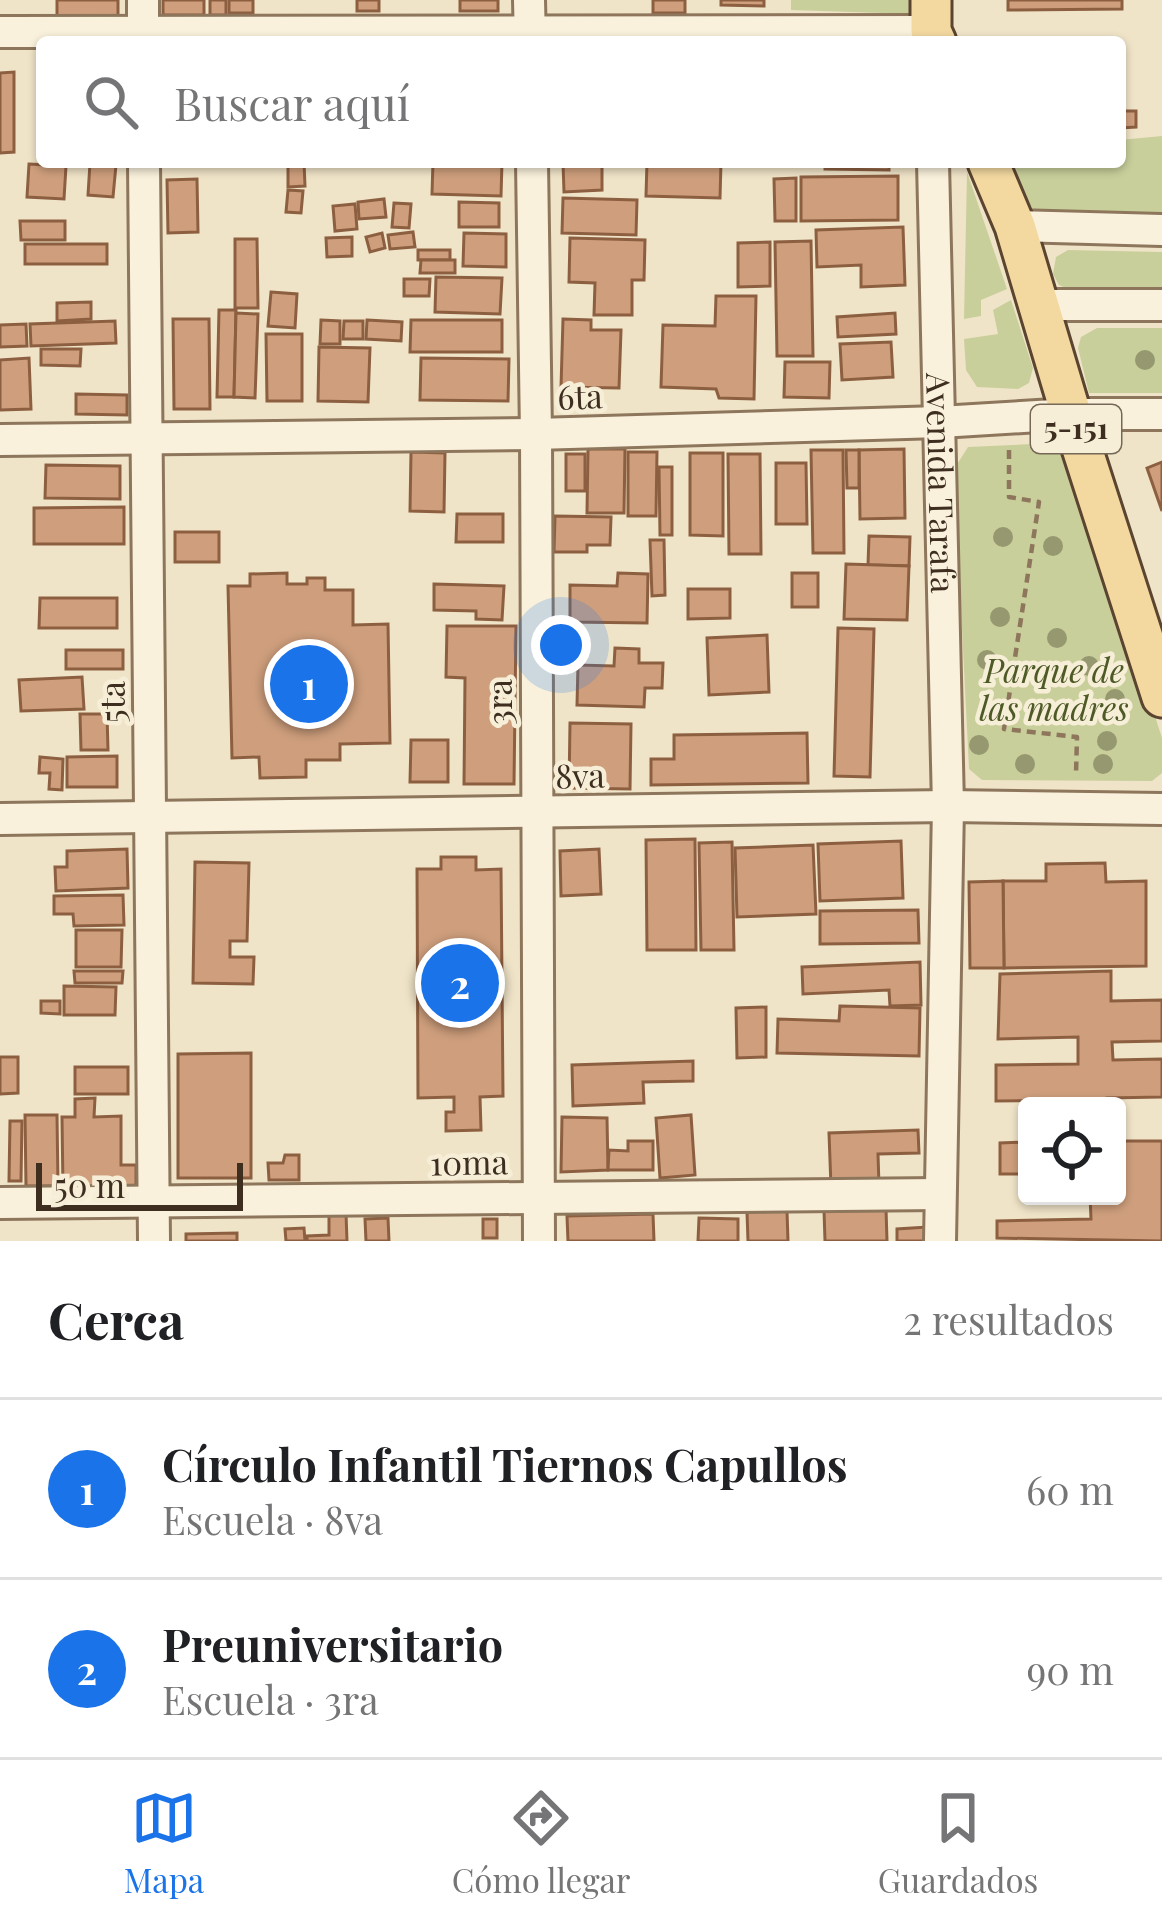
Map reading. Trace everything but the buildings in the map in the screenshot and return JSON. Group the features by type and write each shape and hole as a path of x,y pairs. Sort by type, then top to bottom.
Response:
{"main road":[{"name":"5-151","path":"991,168 1015,226 1162,698"}],"street":[{"path":"143,0 143,36"},
{"path":"173,36 530,24 932,29"},
{"path":"0,32 114,36"},
{"name":"5ta","path":"144,168 154,1241"},
{"name":"3ra","path":"532,168 539,1241"},
{"name":"Avenida Tarafa","path":"933,168 949,806 940,1241"},
{"path":"1015,226 1162,230"},
{"path":"1040,305 1162,305"},
{"name":"6ta","path":"0,440 536,434 1071,414 1162,415"},
{"name":"8va","path":"0,819 949,806 1162,809"},
{"name":"10ma","path":"0,1203 940,1194"}],"path":[{"path":"1009,450 1009,497 1039,502 1004,729 1077,737 1076,774"}],"green space":[{"path":"791,0 913,0 913,14 791,10"},
{"path":"1162,136 1162,218 1043,216 1017,197 1009,168 1126,168 1126,139"},
{"path":"967,172 1007,289 981,300 981,316 964,319"},
{"path":"1068,250 1162,252 1162,291 1073,291 1059,285 1053,274 1056,257"},
{"path":"1011,300 1033,368 1029,383 1018,389 977,387 966,370 964,339 998,334 993,310"},
{"path":"1097,328 1162,328 1162,393 1089,393 1078,348 1081,337"},
{"name":"Parque de las madres","path":"1057,443 1072,457 1162,738 1162,773 1152,781 982,780 969,769 954,469 968,447"}],"place":[{"name":"Círculo Infantil Tiernos Capullos","path":"309,684"},
{"name":"Preuniversitario","path":"460,983"}]}
